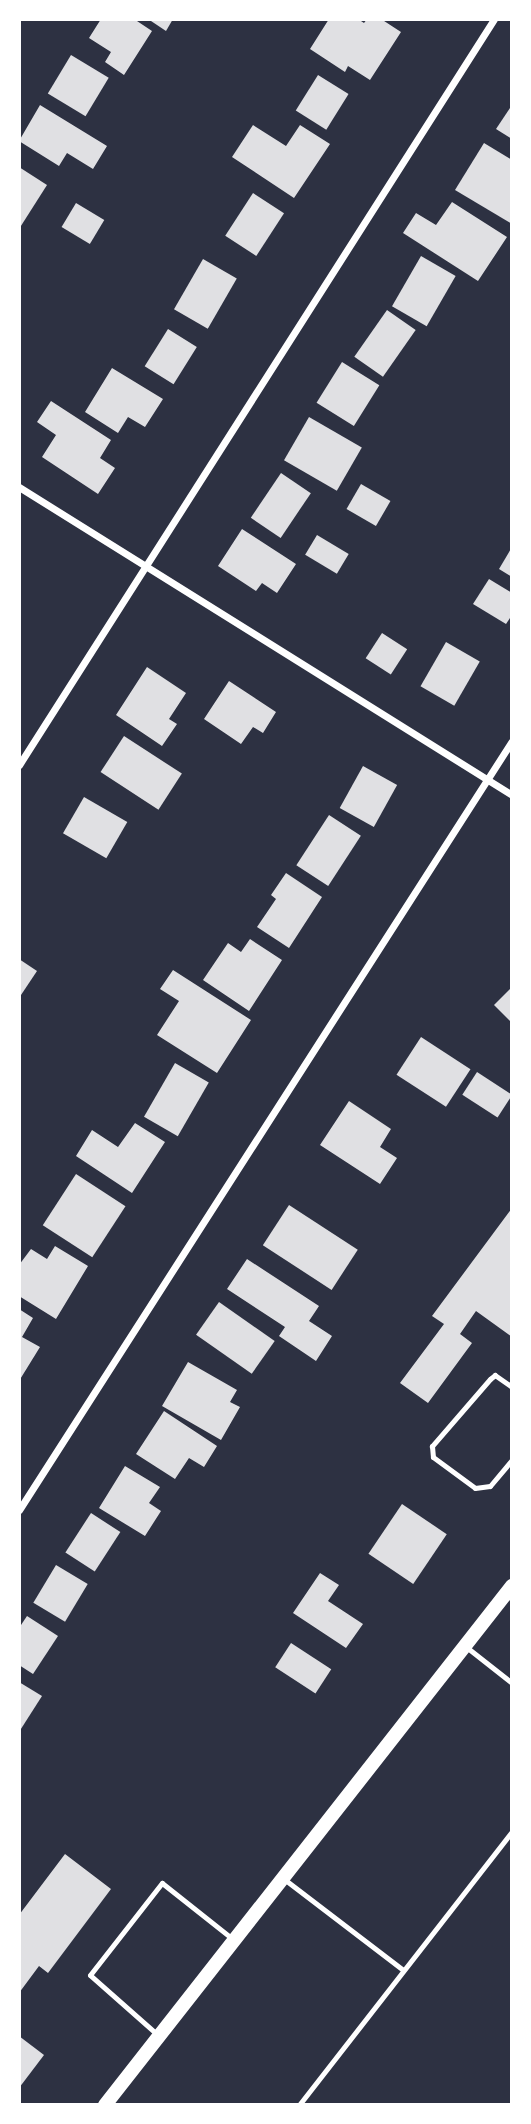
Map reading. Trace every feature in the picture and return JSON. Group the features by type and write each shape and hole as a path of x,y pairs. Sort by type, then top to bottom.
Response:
{"main road":[{"path":"104,2105 512,1586"}],"street":[{"path":"19,765 494,19"},
{"path":"19,487 512,795"},
{"path":"19,1510 512,741"}],"lane":[{"path":"512,1387 495,1375 490,1378 432,1446 433,1457 474,1488 490,1486 512,1460"},
{"path":"465,1646 512,1683"},
{"path":"299,2105 512,1831"},
{"path":"283,1878 404,1970"},
{"path":"159,2036 90,1975 162,1883 234,1940"}],"building":[{"path":"101,19 134,19 152,31 124,75 105,62 111,52 89,38"},
{"path":"148,19 173,19 166,31"},
{"path":"329,19 358,19 364,23 367,19 381,19 401,32 370,80 348,66 345,72 310,49"},
{"path":"71,55 109,78 86,116 48,94"},
{"path":"318,75 349,94 326,130 296,111"},
{"path":"40,105 107,146 93,169 67,153 59,166 19,141"},
{"path":"512,105 512,139 496,129"},
{"path":"253,125 286,146 300,125 330,144 294,198 232,157"},
{"path":"484,143 512,160 512,224 455,190"},
{"path":"19,167 47,185 19,229"},
{"path":"253,193 284,213 256,256 225,236"},
{"path":"452,202 507,237 478,281 403,233 416,213 436,225"},
{"path":"76,203 104,220 90,244 62,227"},
{"path":"421,256 456,276 427,326 392,306"},
{"path":"203,259 237,278 208,329 174,309"},
{"path":"387,310 416,330 383,377 354,357"},
{"path":"168,329 197,347 174,384 145,366"},
{"path":"342,362 379,385 354,426 317,403"},
{"path":"112,368 163,399 145,427 128,417 118,433 85,412"},
{"path":"51,401 111,440 100,458 115,468 98,494 42,457 56,435 37,422"},
{"path":"309,417 362,447 337,491 284,460"},
{"path":"281,473 311,493 281,538 251,518"},
{"path":"361,484 390,501 376,526 346,509"},
{"path":"242,529 296,564 277,593 262,583 256,591 218,566"},
{"path":"317,535 349,554 337,574 305,555"},
{"path":"512,547 512,577 499,569"},
{"path":"489,579 512,593 512,615 506,624 473,604"},
{"path":"382,633 407,649 391,674 366,658"},
{"path":"446,642 480,662 454,706 420,686"},
{"path":"147,667 186,693 169,719 177,724 162,746 116,715"},
{"path":"229,681 276,712 263,733 253,727 241,744 204,719"},
{"path":"124,736 182,774 158,810 101,772"},
{"path":"363,766 397,785 374,827 340,808"},
{"path":"84,797 127,822 106,858 63,833"},
{"path":"329,815 361,836 328,886 296,865"},
{"path":"286,873 322,897 289,948 257,927 276,899 271,895"},
{"path":"250,939 282,960 249,1011 203,980 228,943 241,952"},
{"path":"19,959 37,971 19,998"},
{"path":"173,970 251,1020 217,1073 157,1035 179,1001 160,989"},
{"path":"512,987 512,1023 494,1005"},
{"path":"421,1037 470,1069 446,1107 396,1075"},
{"path":"175,1063 209,1082 178,1136 144,1117"},
{"path":"477,1072 512,1095 498,1118 462,1095"},
{"path":"349,1101 391,1129 380,1147 397,1158 380,1184 320,1145"},
{"path":"135,1123 165,1142 132,1193 76,1156 92,1130 118,1147"},
{"path":"76,1174 125,1206 92,1257 43,1225"},
{"path":"289,1205 358,1250 332,1290 263,1245"},
{"path":"512,1208 512,1337 476,1311 460,1334 472,1343 428,1403 400,1383 444,1324 432,1316"},
{"path":"55,1246 88,1266 56,1319 19,1296 19,1265 31,1249 47,1259"},
{"path":"247,1259 319,1306 309,1321 332,1336 316,1361 279,1336 285,1327 227,1289"},
{"path":"219,1302 275,1341 252,1374 196,1335"},
{"path":"19,1309 33,1318 22,1337 40,1347 19,1381"},
{"path":"188,1362 237,1390 230,1402 240,1407 221,1440 162,1406"},
{"path":"164,1411 217,1446 204,1467 189,1458 175,1479 136,1454"},
{"path":"125,1466 160,1487 149,1503 161,1511 145,1536 99,1508"},
{"path":"402,1504 447,1534 413,1584 368,1554"},
{"path":"91,1513 120,1532 95,1571 65,1552"},
{"path":"56,1565 88,1584 65,1622 33,1603"},
{"path":"320,1573 339,1585 328,1601 363,1624 346,1648 293,1613"},
{"path":"27,1616 58,1636 33,1674 19,1665 19,1628"},
{"path":"291,1643 331,1669 315,1693 275,1667"},
{"path":"19,1682 42,1696 19,1732"},
{"path":"65,1854 111,1889 48,1973 39,1966 19,1993 19,1915"},
{"path":"19,2036 44,2055 19,2088"}]}
